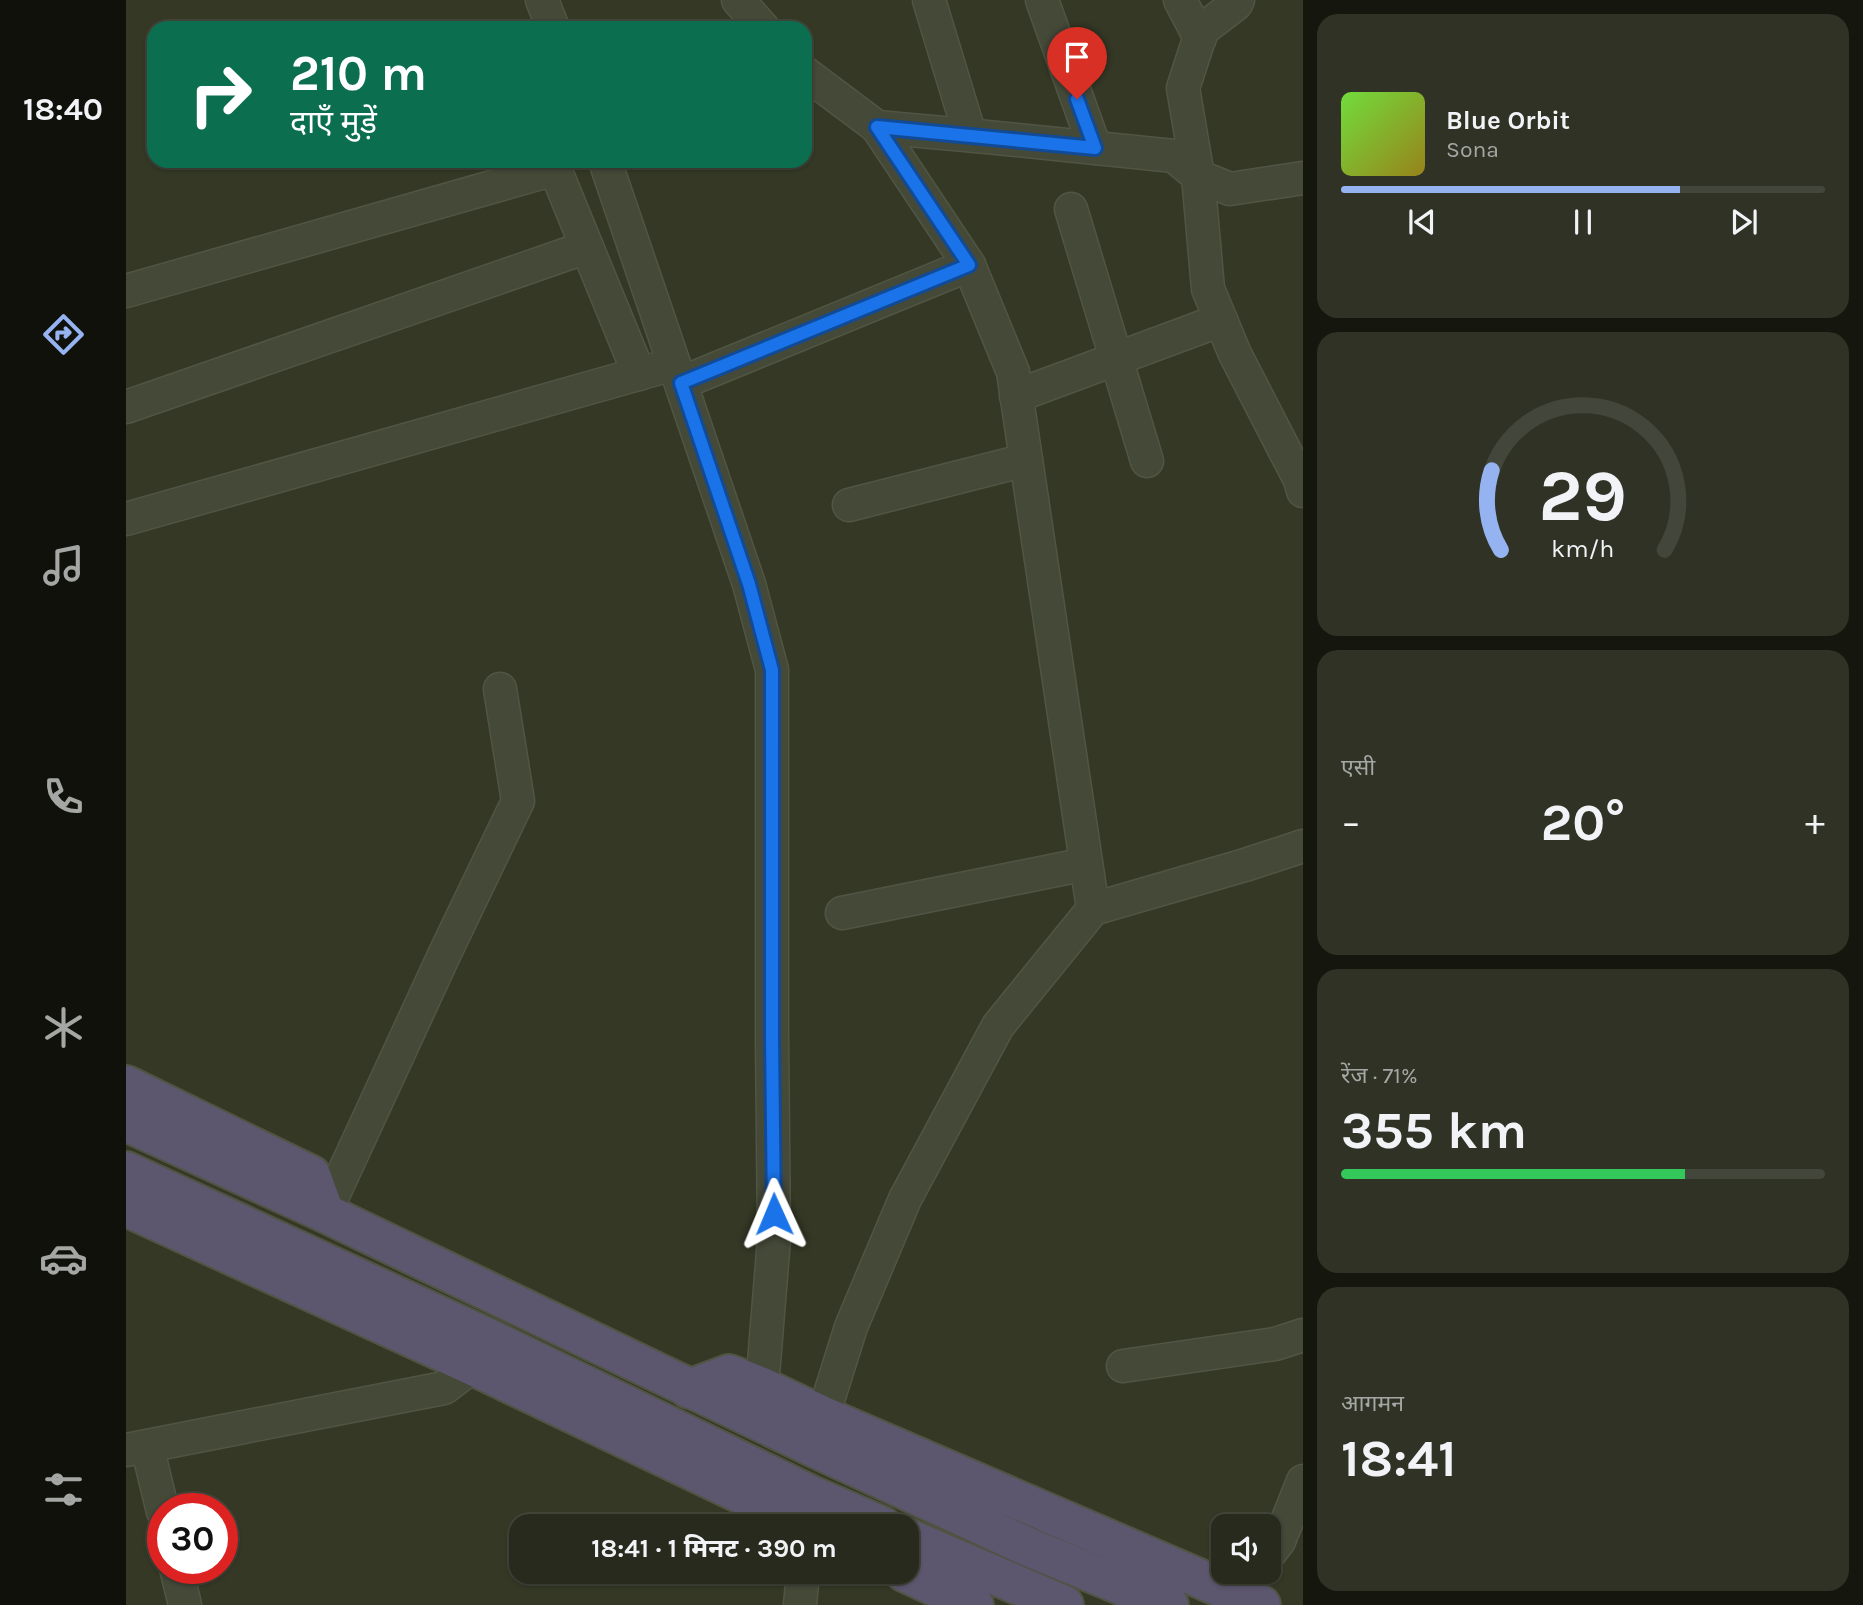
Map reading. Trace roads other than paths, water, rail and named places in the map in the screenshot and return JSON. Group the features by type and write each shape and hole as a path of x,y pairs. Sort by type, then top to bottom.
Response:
{"highway":[{"path":"126,1085 192,1135 325,1213 689,1389 758,1404 820,1433 1026,1546 1169,1605"},
{"path":"126,1122 192,1135"},
{"path":"126,1171 805,1514"},
{"path":"126,1207 480,1352"},
{"path":"809,1514 820,1433"},
{"path":"820,1433 1247,1594"},
{"path":"919,1543 1065,1605"},
{"path":"919,1579 974,1605"}],"street":[{"path":"542,0 550,21"},
{"path":"738,0 757,21"},
{"path":"929,0 970,135"},
{"path":"1042,0 1095,148"},
{"path":"1180,0 1200,37"},
{"path":"1238,0 1202,30 1183,88 1198,176 1208,289 1236,354 1300,480 1303,491"},
{"path":"812,78 877,127 969,265 1013,372 1093,909"},
{"path":"877,127 1174,156 1198,176 1230,189 1303,178"},
{"path":"608,168 749,584 772,670 774,1239 758,1404"},
{"path":"126,291 555,169 639,374"},
{"path":"1072,208 1147,461"},
{"path":"126,407 587,247"},
{"path":"126,519 639,374 678,374 969,265"},
{"path":"1016,396 1221,320"},
{"path":"849,505 1026,460"},
{"path":"325,1213 518,801 500,689"},
{"path":"820,1433 851,1327 905,1199 998,1026 1093,909 1303,846"},
{"path":"842,913 1086,864"},
{"path":"1123,1366 1275,1344 1303,1335"},
{"path":"155,1493 136,1448 444,1388 480,1352"},
{"path":"1284,1545 1303,1481"},
{"path":"180,1584 185,1605"},
{"path":"800,1605 802,1584"}]}
